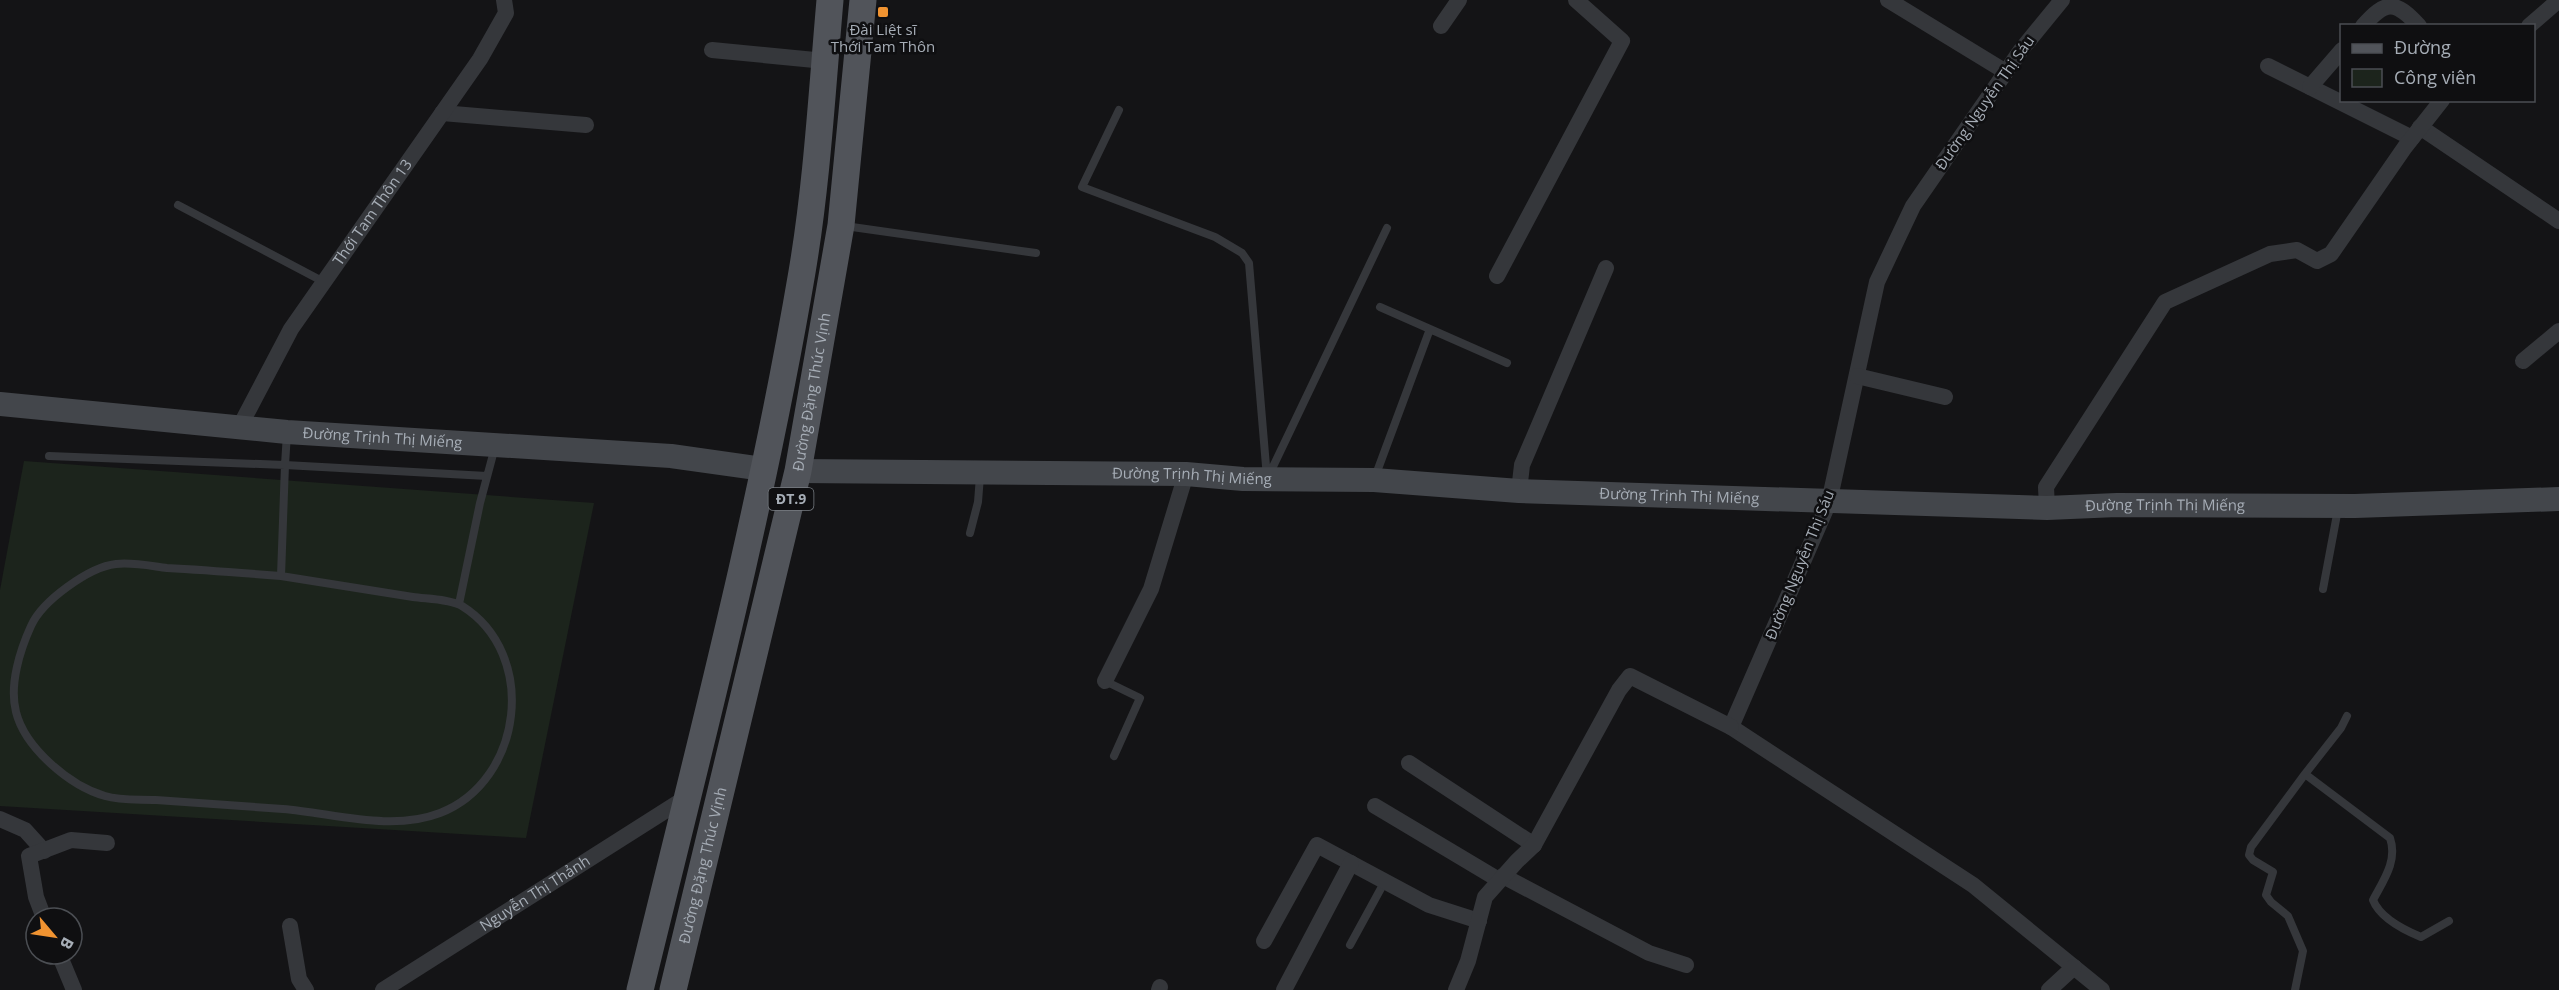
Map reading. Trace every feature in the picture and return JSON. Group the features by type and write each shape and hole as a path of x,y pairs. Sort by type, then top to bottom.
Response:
{"main road":[{"name":"Đường Đặng Thúc Vịnh","path":"640,990 764,469 802,270 830,0"},
{"name":"Đường Đặng Thúc Vịnh","path":"673,990 798,471 842,225 863,0"},
{"name":"Đường Trịnh Thị Miếng","path":"0,404 287,432 671,456 764,469"},
{"path":"764,469 798,471"},
{"name":"Đường Trịnh Thị Miếng","path":"798,471 1186,474 1374,480 1519,491 2047,508 2117,505 2339,506 2559,499"}],"street":[{"name":"Thới Tam Thôn 13","path":"239,428 291,329 480,58 506,13 504,0"},
{"path":"1441,26 1459,0"},
{"path":"1497,276 1622,41 1576,0"},
{"path":"1887,0 2006,72"},
{"name":"Đường Nguyễn Thị Sáu","path":"1731,727 1829,502 1877,282 1913,206 2006,72 2062,0"},
{"path":"2531,24 2559,0"},
{"path":"2365,24 2379,8 2391,4 2401,7 2417,24"},
{"path":"712,50 825,61"},
{"path":"2310,87 2340,52"},
{"path":"2268,66 2340,100"},
{"path":"2345,102 2416,132 2559,221"},
{"path":"2047,508 2046,487 2165,302 2270,254 2297,250 2318,261 2331,254 2416,132 2440,102"},
{"path":"441,113 586,125"},
{"path":"1519,491 1522,465 1606,268"},
{"path":"2523,361 2559,331"},
{"path":"1857,376 1945,397"},
{"path":"1105,681 1151,589 1186,474"},
{"path":"1456,990 1468,961 1485,897 1534,845 1619,690 1630,676 1731,727 1973,885 2102,990"},
{"path":"1409,763 1534,845"},
{"name":"Nguyễn Thị Thảnh","path":"383,990 687,798"},
{"path":"1375,806 1501,878 1649,952 1686,965"},
{"path":"0,819 25,830 44,851"},
{"path":"39,906 29,856 71,840 106,843"},
{"path":"1264,941 1317,845 1429,905 1479,921"},
{"path":"1284,990 1351,863"},
{"path":"290,926 298,979 306,990"},
{"path":"64,966 74,990"},
{"path":"2049,990 2074,967"}],"lane":[{"path":"1119,110 1082,187 1215,237 1242,253 1249,264 1268,478"},
{"path":"178,206 324,282"},
{"path":"842,225 1036,253"},
{"path":"1268,478 1387,228"},
{"path":"1380,307 1507,363"},
{"path":"1374,480 1430,328"},
{"path":"281,576 287,432"},
{"path":"459,604 496,444"},
{"path":"49,456 487,476"},
{"path":"970,533 978,502 981,472"},
{"path":"2323,589 2339,506"},
{"path":"116,564 281,576 459,604 483,623 499,647 512,681 512,721 497,765 467,797 442,812 412,821 106,797 72,780 50,763 26,735 15,710 16,673 32,622 60,592 90,573 116,564"},
{"path":"1105,681 1140,698 1114,756"},
{"path":"2295,990 2303,951 2288,916 2266,895 2273,873 2253,860 2250,855 2251,847 2341,728 2347,716"},
{"path":"2305,774 2390,838 2393,848 2392,858 2389,870 2373,900 2376,907 2402,927 2421,937 2449,921"},
{"path":"1350,945 1384,881"}],"green space":[{"path":"24,461 594,503 526,838 0,806 0,590"}],"place":[{"name":"Đài Liệt sĩ Thới Tam Thôn","path":"883,12"}]}
